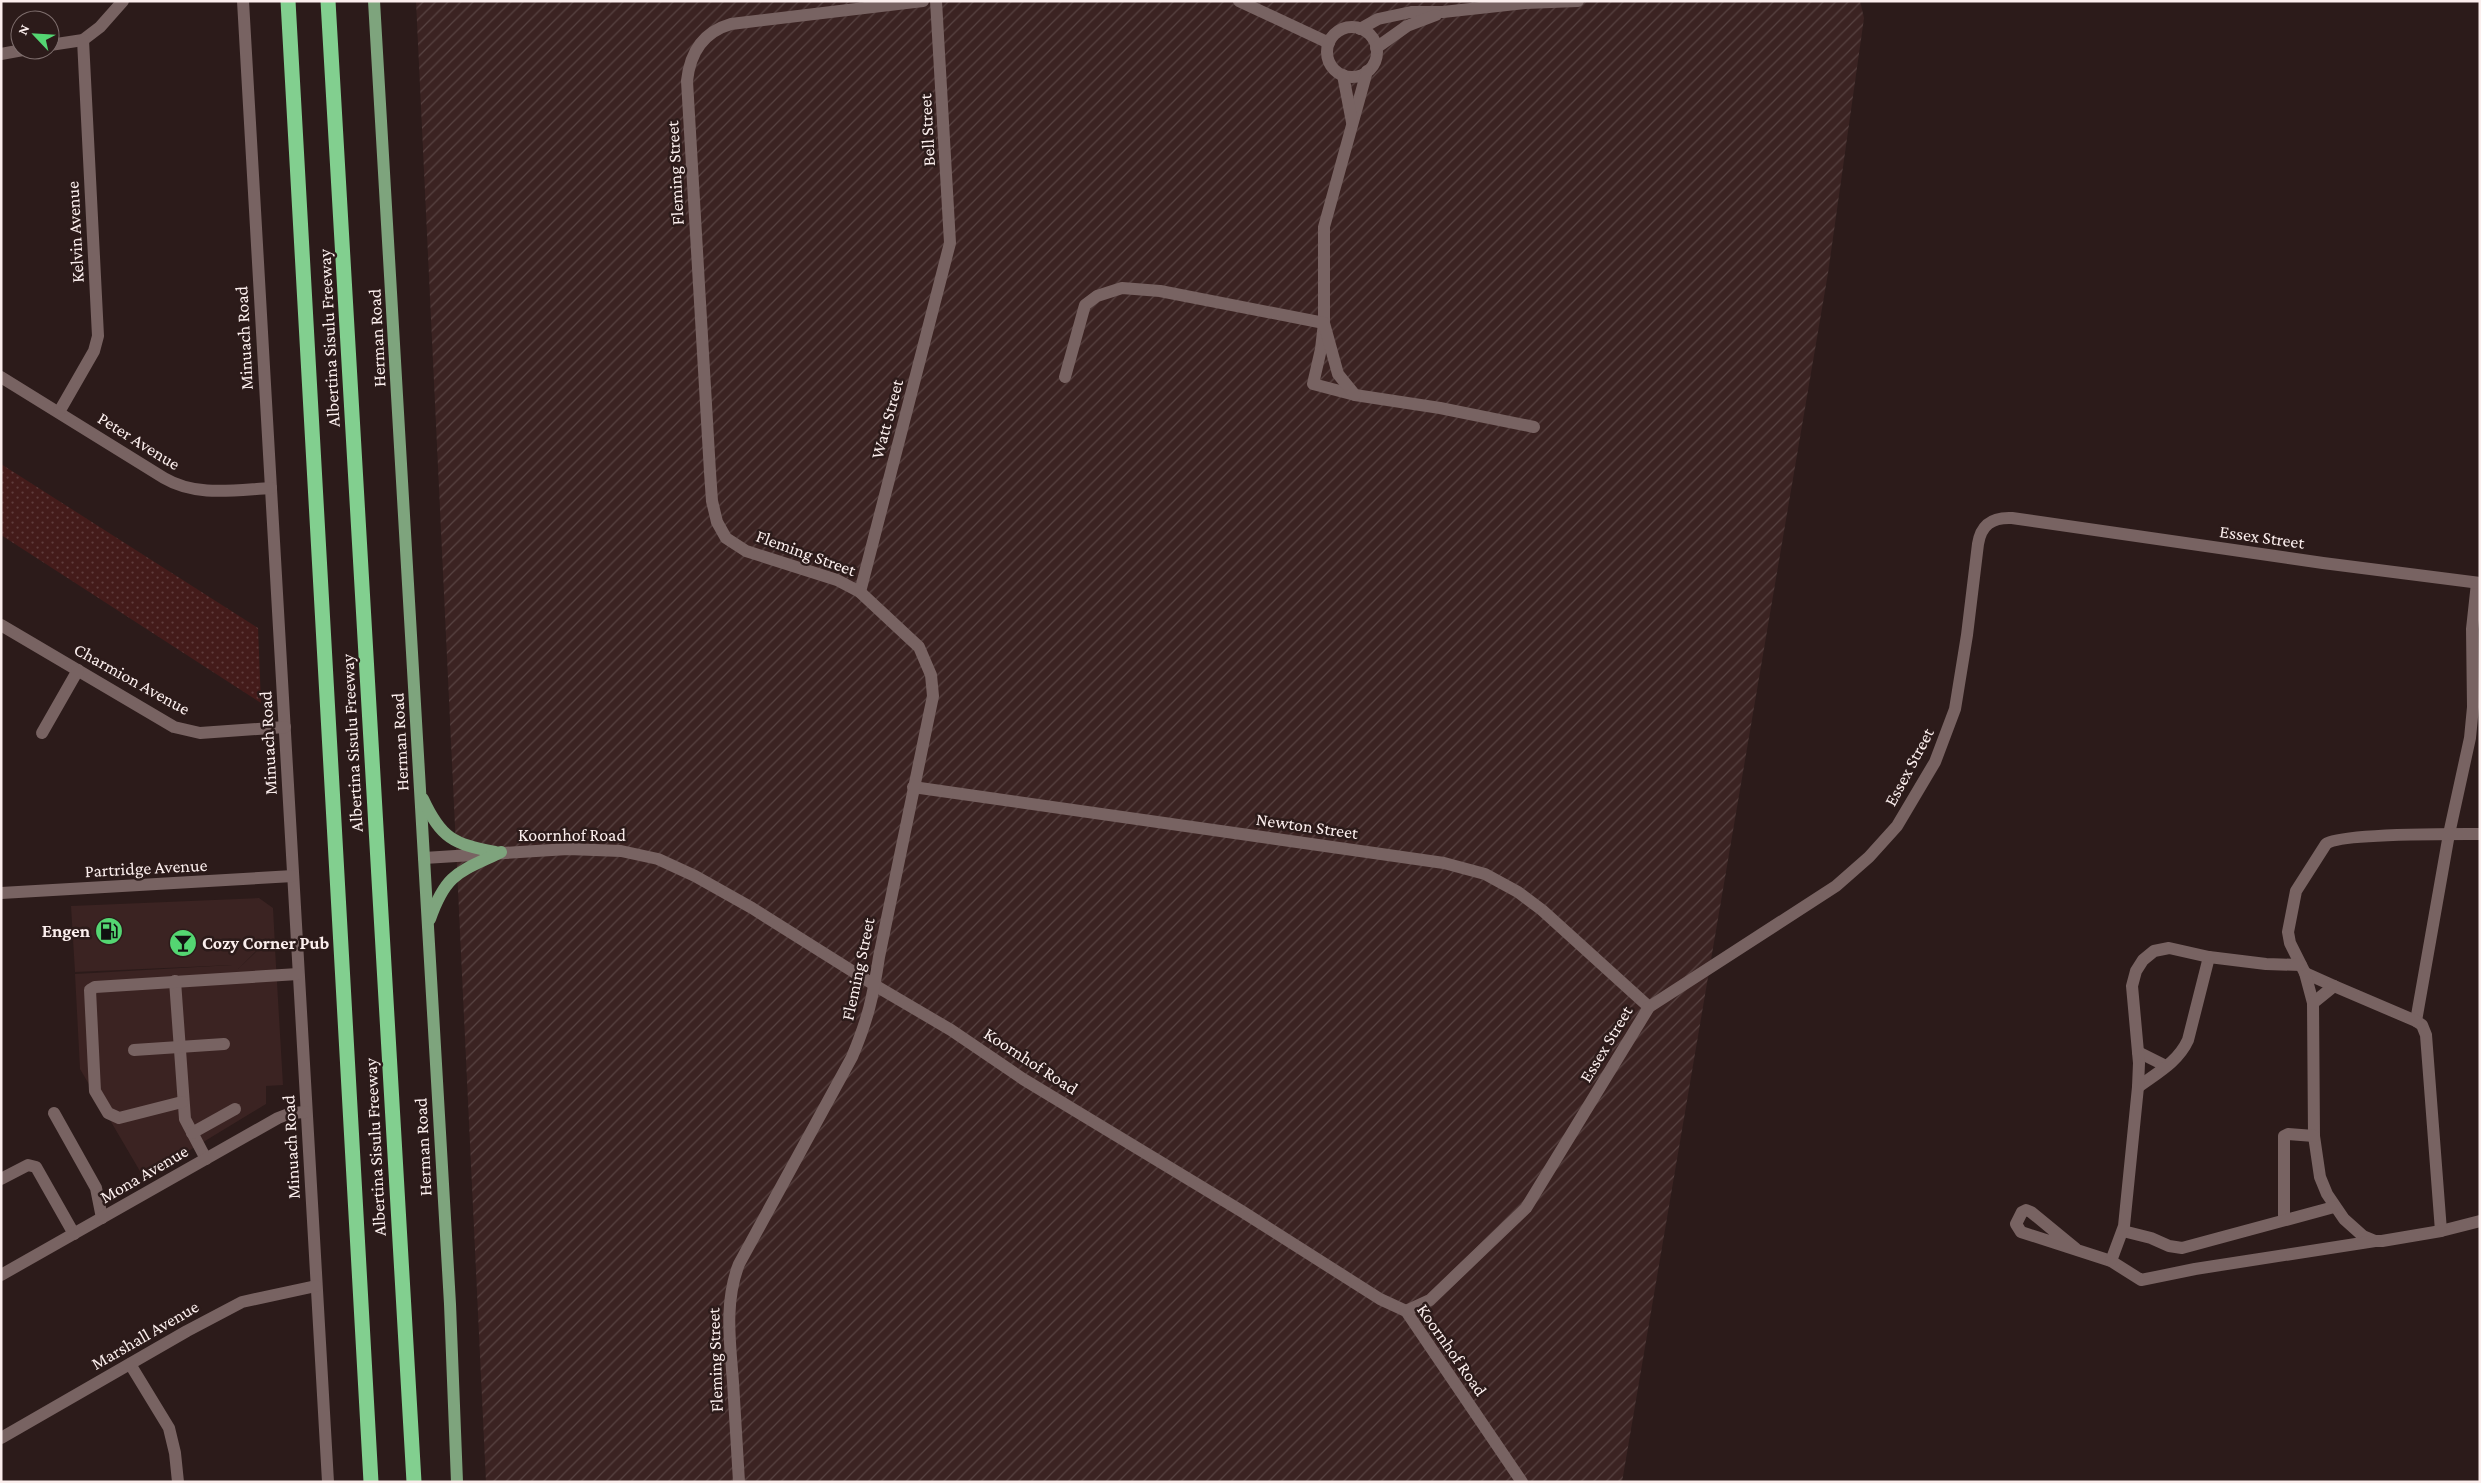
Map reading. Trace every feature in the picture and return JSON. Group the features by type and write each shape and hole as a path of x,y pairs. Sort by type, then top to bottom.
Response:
{"highway":[{"name":"Albertina Sisulu Freeway","path":"288,1 371,1482"},
{"name":"Albertina Sisulu Freeway","path":"328,1 414,1482"}],"main road":[{"name":"Herman Road","path":"374,1 450,1304 457,1482"},
{"path":"420,792 433,820 446,834 465,845 498,852"},
{"path":"428,924 440,894 450,879 466,868 498,852"}],"street":[{"path":"60,43 83,40 100,27 123,1"},
{"name":"Minuach Road","path":"243,1 328,1482"},
{"name":"Fleming Street","path":"739,1482 729,1321 733,1281 739,1264 852,1057 866,1024 876,986 879,957 932,703 928,666 920,647 860,592 837,580 740,548 726,538 717,522 712,501 710,472 687,80 690,62 695,50 705,38 723,26 923,1"},
{"name":"Bell Street","path":"936,1 950,236 948,256"},
{"path":"1239,1 1328,43"},
{"path":"1367,71 1356,76 1343,75 1332,68 1329,62 1328,43 1336,33 1342,29 1360,29 1378,19 1411,12 1443,12 1525,3 1578,1"},
{"path":"1376,48 1407,26 1443,12"},
{"path":"1360,29 1371,36 1376,48 1375,61 1367,71 1324,227 1324,323 1321,349 1313,384 1355,395 1440,408 1534,427"},
{"name":"Kelvin Avenue","path":"59,412 94,351 98,336 83,40"},
{"path":"1343,75 1353,124"},
{"name":"Watt Street","path":"860,592 948,256"},
{"path":"1065,377 1085,305 1097,296 1122,288 1160,291 1324,323"},
{"path":"1324,323 1338,374 1346,387 1355,395"},
{"name":"Peter Avenue","path":"1,377 164,478 184,488 205,491 270,488"},
{"name":"Essex Street","path":"1406,1311 1430,1300 1526,1208 1649,1007 1836,886 1880,846 1906,813 1935,762 1952,718 1967,635 1979,536 1985,526 1994,519 2012,518 2323,563 2479,583"},
{"path":"2416,1021 2449,834 2471,731 2472,629 2479,583"},
{"name":"Charmion Avenue","path":"1,625 181,729 200,733 284,727"},
{"path":"42,733 78,670"},
{"name":"Newton Street","path":"913,787 1444,863 1472,870 1507,885 1542,910 1649,1007"},
{"path":"2374,1242 2357,1232 2334,1207 2320,1177 2314,1136 2313,1003 2303,969 2294,951 2288,932 2296,891 2330,842 2449,834 2480,834"},
{"name":"Koornhof Road","path":"424,858 498,852 597,850 639,853 658,859 695,876 752,908 876,986 951,1030 1023,1079 1244,1212 1380,1300 1406,1311 1522,1482"},
{"name":"Partridge Avenue","path":"1,893 293,876"},
{"path":"2111,1261 2123,1231 2138,1087 2138,1052 2132,986 2136,971 2144,960 2154,952 2169,948 2209,957 2303,969 2334,986 2422,1024 2426,1035 2441,1231"},
{"path":"2266,964 2294,951"},
{"path":"2138,1087 2182,1052 2188,1040 2209,957"},
{"path":"182,1102 116,1118 108,1113 96,1094 89,997 92,988 298,974"},
{"path":"175,981 182,1102 185,1119 206,1160"},
{"path":"2313,1003 2334,986"},
{"path":"134,1050 224,1044"},
{"path":"2138,1052 2166,1066"},
{"path":"192,1133 235,1109"},
{"name":"Mona Avenue","path":"1,1276 278,1118 291,1112 306,1112"},
{"path":"54,1113 96,1188 102,1218"},
{"path":"2284,1220 2284,1136 2288,1134 2314,1136"},
{"path":"1,1179 28,1165 36,1167 74,1234"},
{"path":"2123,1231 2151,1238 2169,1246 2182,1248 2334,1207"},
{"path":"2076,1249 2111,1261 2136,1278 2145,1281 2195,1269 2441,1231 2480,1221"},
{"name":"Marshall Avenue","path":"1,1438 242,1302 316,1286"},
{"path":"130,1364 169,1428 175,1452 178,1482"}],"shaded area":[{"path":"416,1 1860,1 1864,18 1828,273 1622,1482 486,1482"},
{"path":"1,464 258,628 261,703 1,535"},
{"path":"259,898 273,908 275,946 259,948 238,969 258,950 275,948 283,1085 266,1086 266,1104 144,1178 80,1069 75,974 233,965 75,972 71,906"}],"place":[{"name":"Engen","path":"109,931"},
{"name":"Cozy Corner Pub","path":"183,943"}]}
